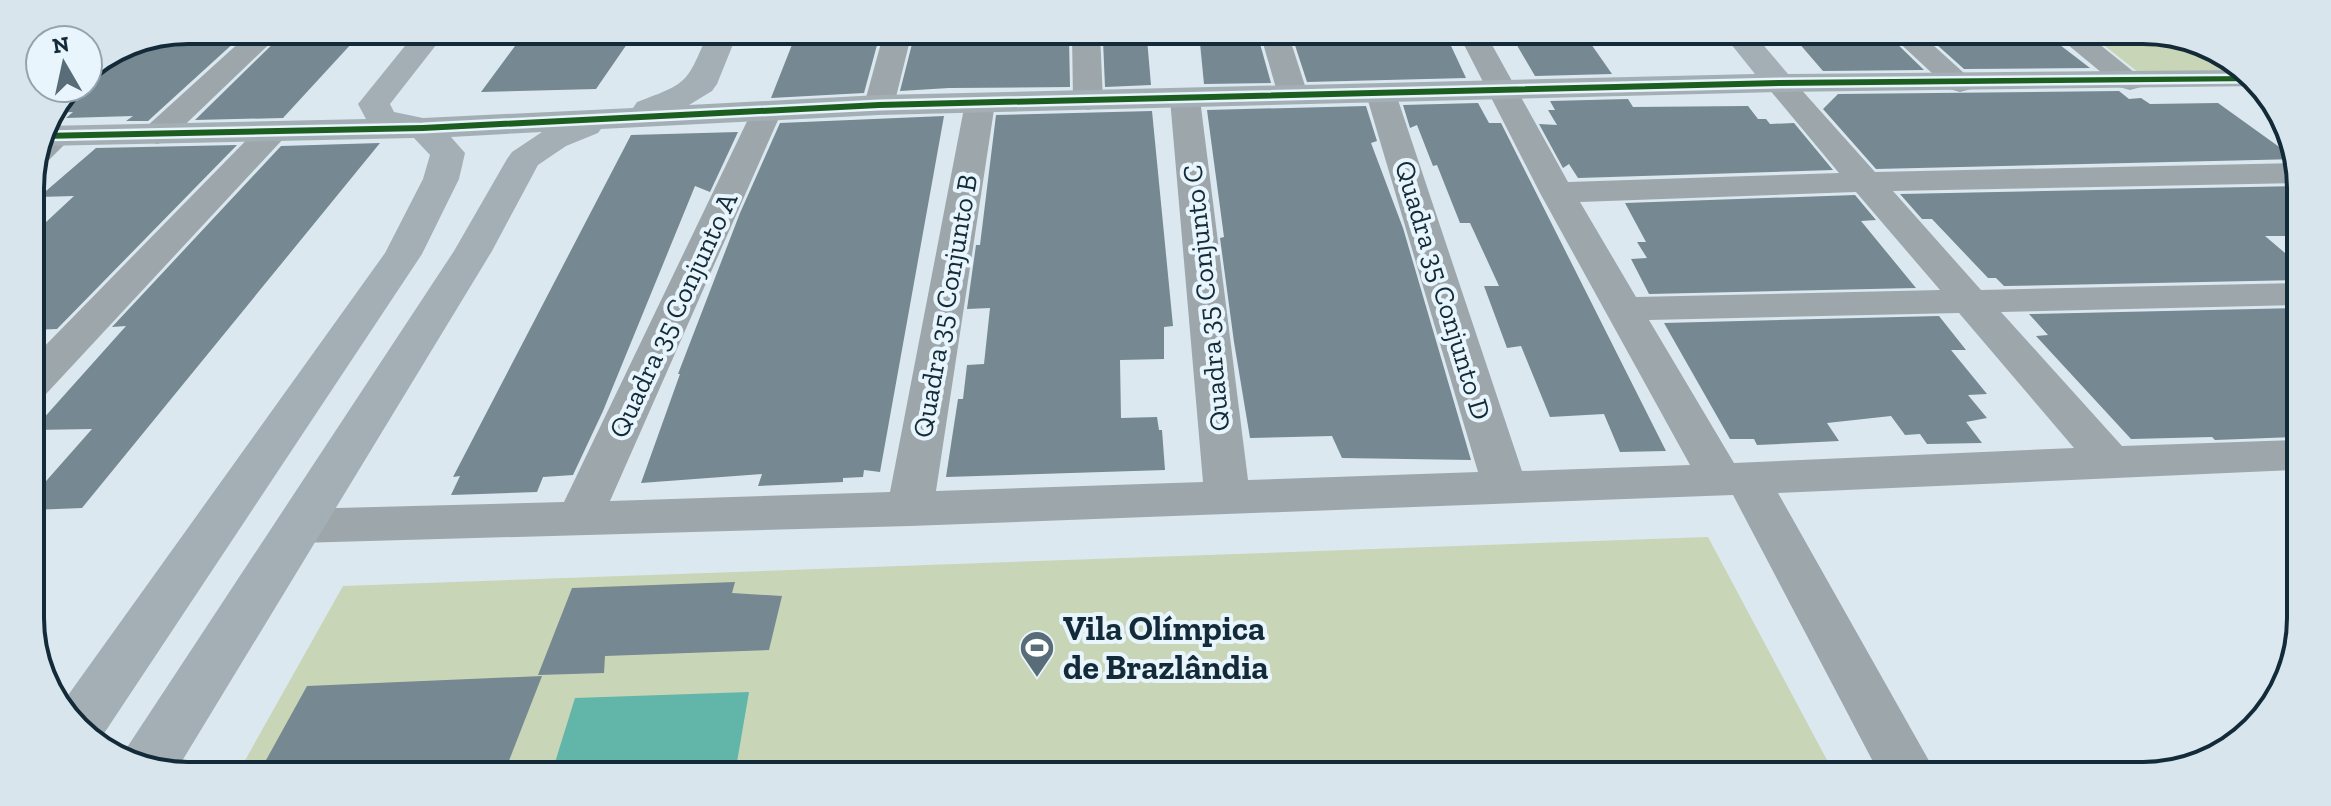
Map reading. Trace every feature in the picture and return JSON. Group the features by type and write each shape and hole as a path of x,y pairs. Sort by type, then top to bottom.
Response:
{"street":[{"path":"157,134 255,44"},
{"path":"313,129 374,104 422,44"},
{"path":"153,758 473,251 524,159 554,139 607,118 650,108 686,95 701,84 718,44"},
{"path":"879,105 895,44"},
{"path":"1086,44 1088,101"},
{"path":"1277,44 1293,95"},
{"path":"1478,44 1622,309 1734,479 1901,762"},
{"path":"1746,44 2108,459"},
{"path":"1915,44 1960,83"},
{"path":"2082,44 2130,81"},
{"path":"52,141 157,134 423,128 879,105 1779,83 2237,79"},
{"path":"701,84 730,102 767,111"},
{"name":"Quadra 35 Conjunto D","path":"1381,94 1505,487"},
{"name":"Quadra 35 Conjunto C","path":"1185,99 1227,497"},
{"name":"Quadra 35 Conjunto B","path":"910,509 980,103"},
{"path":"84,717 403,254 441,179 448,153 423,128 382,119 374,104"},
{"name":"Quadra 35 Conjunto A","path":"579,519 767,111"},
{"path":"44,371 273,131"},
{"path":"1557,193 1864,182 2286,173"},
{"path":"403,254 473,251"},
{"path":"1622,309 2287,294"},
{"path":"298,526 910,509 1734,479 2108,459 2287,455"}],"shaded area":[{"path":"2102,44 2162,45 2181,49 2227,71 2138,72"},
{"name":"Vila Olímpica de Brazlândia","path":"1708,537 1828,762 244,762 343,586"},
{"path":"749,692 737,762 555,762 575,698"}],"building":[{"path":"178,44 233,44 148,121 126,121 133,116 66,118 73,112 66,112 71,104 104,104 104,71 133,55"},
{"path":"273,44 351,44 283,118 195,120"},
{"path":"627,44 596,89 481,92 515,46"},
{"path":"792,44 877,45 864,93 771,98"},
{"path":"912,44 1069,44 1070,87 900,91"},
{"path":"1103,44 1147,44 1151,85 1105,87"},
{"path":"1200,44 1260,44 1271,83 1204,84"},
{"path":"1295,44 1450,44 1466,78 1307,82"},
{"path":"1516,44 1591,44 1612,74 1535,76"},
{"path":"1800,44 1897,44 1924,70 1823,71"},
{"path":"1936,44 2059,44 2090,68 1964,69"},
{"path":"2119,91 2129,99 2141,98 2150,104 2218,103 2281,148 2284,159 1876,169 1823,109 1838,94"},
{"path":"1628,99 1633,107 1748,106 1758,119 1766,119 1770,124 1794,123 1833,170 1578,178 1569,164 1563,168 1539,124 1557,125 1548,110 1555,110 1550,101"},
{"path":"1478,103 1489,123 1501,123 1666,451 1620,452 1604,414 1550,417 1521,346 1507,348 1484,286 1499,286 1470,223 1460,223 1437,165 1433,166 1417,125 1410,128 1403,105"},
{"path":"1366,106 1377,141 1371,143 1403,228 1471,460 1342,458 1332,436 1250,438 1220,238 1224,237 1207,110"},
{"path":"1152,111 1173,326 1164,327 1164,359 1120,360 1121,418 1157,417 1159,430 1162,430 1165,470 946,477 958,399 963,399 967,365 984,364 990,308 967,309 976,245 980,245 996,115"},
{"path":"944,116 880,472 864,470 863,477 843,478 843,482 758,486 762,474 641,483 678,374 740,213 780,123"},
{"path":"738,132 710,192 695,186 603,411 573,475 543,477 537,492 451,495 460,476 453,477 631,135"},
{"path":"380,143 82,508 44,510 44,483 92,429 44,430 44,418 126,326 112,327 281,146"},
{"path":"237,145 57,329 44,330 44,224 74,196 44,197 44,193 96,148"},
{"path":"2287,186 2287,236 2265,236 2287,255 2287,280 2004,286 1996,278 1988,278 1932,219 1922,219 1900,194"},
{"path":"1855,195 1876,220 1861,221 1916,288 1649,294 1631,259 1647,258 1637,242 1646,242 1625,203"},
{"path":"2287,308 2287,437 2131,439 2036,336 2048,335 2029,314"},
{"path":"1939,316 1966,350 1951,350 1987,394 1968,395 1987,418 1966,422 1982,443 1927,444 1920,434 1905,435 1891,416 1827,423 1839,441 1757,445 1754,439 1730,439 1664,323"},
{"path":"735,582 732,593 782,596 769,650 605,656 604,673 538,675 572,588"},
{"path":"542,676 509,762 265,762 307,686"}],"cycle path":[{"path":"54,136 423,128 879,105 1779,83 2237,79"}],"place":[{"name":"Vila Olímpica de Brazlândia","path":"1037,679"}]}
